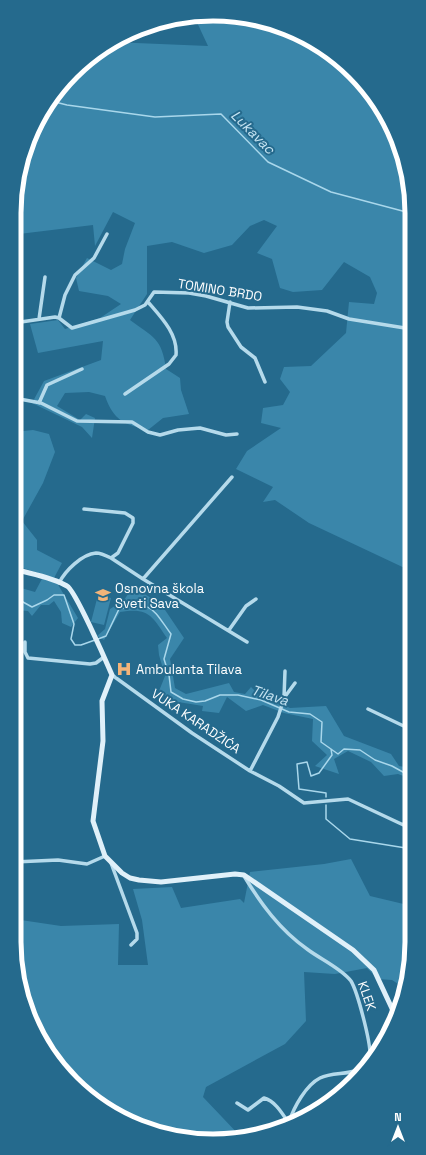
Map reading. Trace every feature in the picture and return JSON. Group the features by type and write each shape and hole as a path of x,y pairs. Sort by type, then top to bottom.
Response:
{"street":[{"path":"21,321 59,318 66,295 75,275 94,258 107,234"},
{"path":"38,319 46,278"},
{"name":"TOMINO BRDO","path":"59,318 72,328 135,310 148,302 154,292 162,292 189,293 230,302 248,308 297,307 327,312 349,319 405,328"},
{"path":"125,394 169,364 176,355 177,349 172,333 148,302"},
{"path":"230,302 227,322 228,327 241,347 255,358 265,382"},
{"path":"39,403 47,385 82,368"},
{"path":"21,399 39,403 77,421 132,422 148,432 160,435 178,430 200,428 226,435 237,434"},
{"path":"143,579 232,477"},
{"path":"84,509 125,513 133,518 133,523 118,553 111,558"},
{"path":"59,583 72,566 91,554 97,553 111,558 143,579 230,630 247,642"},
{"path":"21,571 67,586 74,593 78,605 100,646 112,675 102,701 103,741 93,821 106,856 110,862 130,878 139,880 161,882 200,879 229,874 244,875"},
{"path":"230,630 246,606 256,599"},
{"path":"25,642 25,652 28,658 90,664 104,657"},
{"path":"284,698 285,671"},
{"name":"VUKA KARADŽIĆA","path":"112,675 192,733 250,771 279,786 304,803 348,798 404,824"},
{"name":"VUKA KARADŽIĆA","path":"250,771 279,712 284,698 295,682"},
{"path":"368,709 405,727"},
{"path":"21,862 58,860 87,864 106,856"},
{"path":"110,862 136,934 137,938 131,945"},
{"name":"KLEK","path":"244,875 353,950 374,970 392,1011"},
{"name":"KLEK","path":"244,875 279,925 306,948 350,981 356,995 372,1051"},
{"name":"KLEK","path":"292,1116 311,1083 321,1077 336,1073 356,1071"},
{"path":"237,1103 248,1110 264,1098 268,1099 275,1104 287,1119"}],"shaded area":[{"path":"226,21 275,31 320,53 349,77 373,106 395,151 405,200 405,568 309,523 275,500 263,502 273,487 236,469 247,451 281,428 261,423 263,408 283,405 290,392 280,379 284,367 311,366 346,333 349,302 374,304 377,293 370,277 344,262 322,290 293,292 280,288 272,259 257,253 277,226 264,220 250,226 232,245 204,253 172,242 147,246 147,294 130,320 155,339 159,344 166,369 180,378 181,390 189,414 163,418 148,430 132,426 121,420 112,411 105,396 89,392 65,393 57,406 80,420 86,414 95,418 92,438 82,427 32,403 44,381 101,360 103,341 38,353 30,324 58,320 65,329 100,318 121,304 108,296 79,291 76,278 87,258 111,270 122,264 125,249 135,223 113,212 95,246 93,225 21,234 21,218 23,218 22,192 25,176 31,151 41,128 53,106 77,77 106,53 125,43 208,46 197,22"},
{"path":"33,430 49,434 55,452 43,483 22,521 37,540 37,550 62,563 54,578 78,618 71,627 62,623 61,612 54,601 49,605 41,605 32,616 28,611 21,610 21,588 35,592 44,575 21,567 21,431"},
{"path":"133,587 161,604 184,638 170,659 175,688 186,694 229,683 234,692 245,694 251,687 257,693 290,708 326,706 344,736 391,754 399,766 405,767 405,776 398,774 384,776 371,762 348,751 334,759 339,774 315,766 327,755 312,741 313,719 284,713 263,705 246,711 227,697 219,713 202,711 203,706 172,701 159,691 165,676 159,655 158,645 167,638 149,615 144,612 137,611 120,612 104,640 97,636 105,629 110,609 124,600"},
{"path":"98,595 111,598 104,625 91,622"},
{"path":"351,859 370,896 405,904 405,955 400,985 392,980 378,979 367,968 335,974 304,972 306,1021 285,1044 206,1087 203,1097 236,1132 226,1134 200,1134 176,1130 151,1124 128,1114 106,1102 86,1086 77,1078 53,1049 41,1027 31,1004 28,992 21,955 21,920 61,926 119,924 118,965 148,965 142,920 133,889 172,887 181,908 240,899 244,903 250,872 324,864"}],"waterway":[{"name":"Lukavac","path":"56,102 155,117 221,114 268,162 331,192 405,212"},
{"name":"Tilava","path":"21,601 32,607 54,595 64,595 74,624 71,639 75,645 81,645 95,640"},
{"name":"Tilava","path":"98,639 106,636 119,609 139,606 151,609 160,618 171,634 164,659 169,675 171,692 183,699 196,702 205,701 220,695 238,695 261,700 289,712 310,714 322,722 321,742 338,754 344,749 360,750 375,760 392,766 405,773"},
{"path":"326,797 326,793 299,789 297,764 307,762 311,776 319,773 332,755 331,749"},
{"path":"326,805 326,819 350,839 405,848"}],"place":[{"name":"Osnovna škola Sveti Sava","path":"103,595"},
{"name":"Ambulanta Tilava","path":"124,669"}]}
